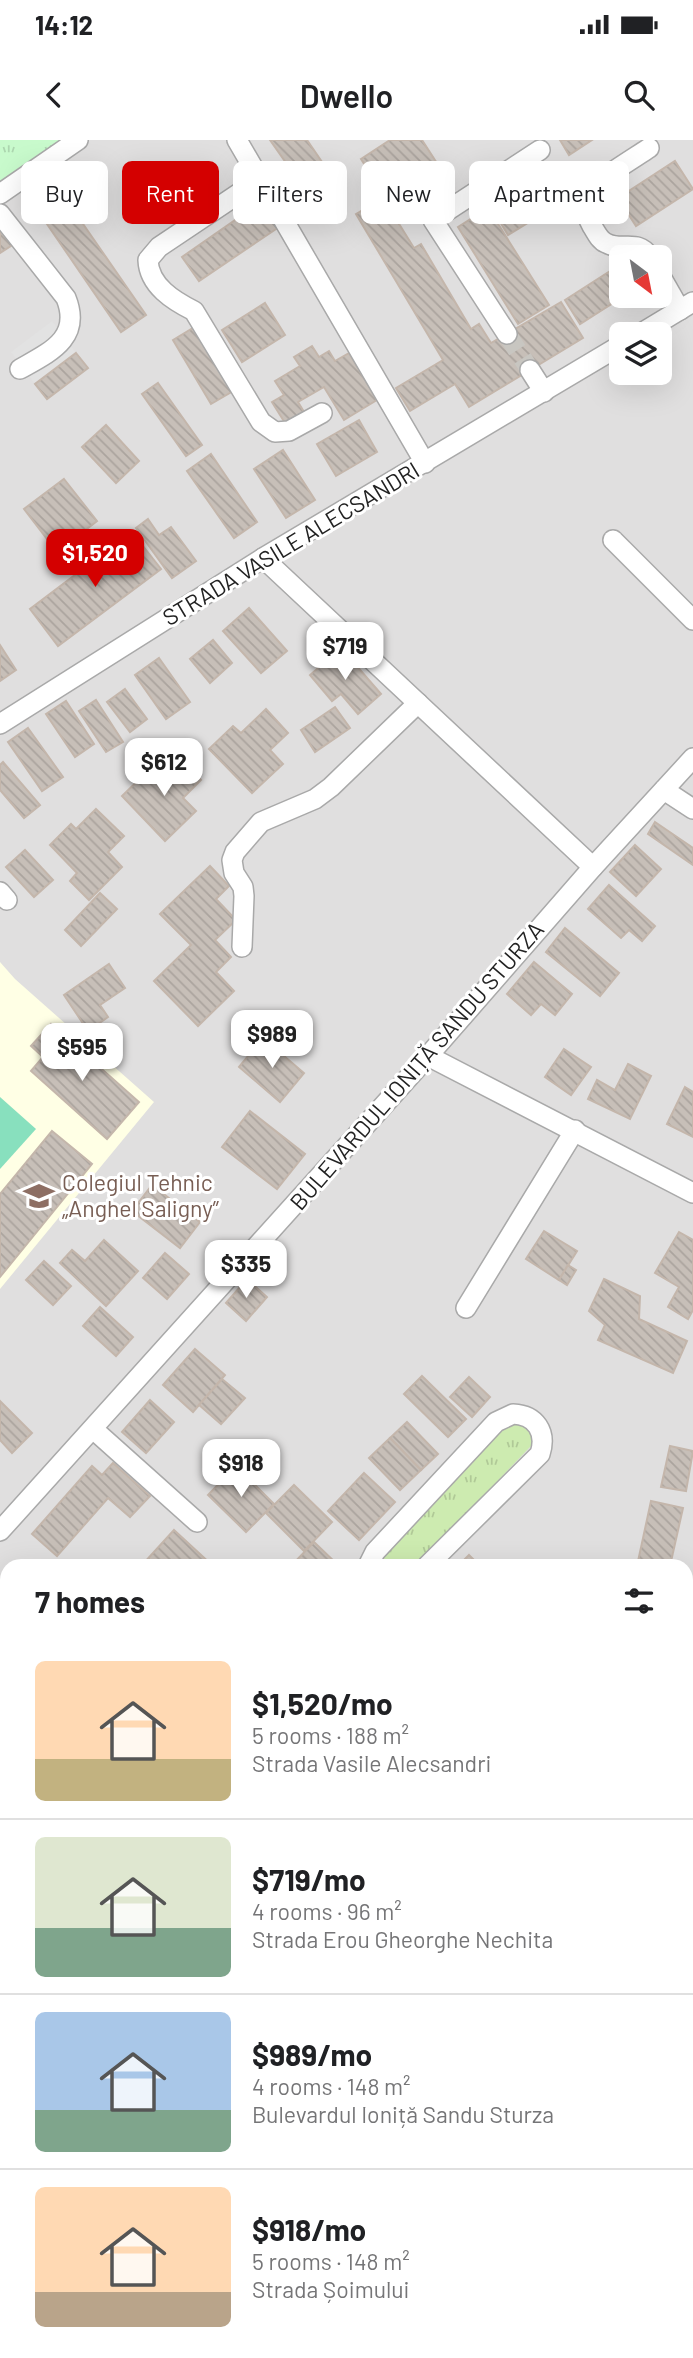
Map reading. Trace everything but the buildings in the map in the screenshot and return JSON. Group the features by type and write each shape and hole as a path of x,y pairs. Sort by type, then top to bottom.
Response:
{"street":[{"path":"0,194 78,140"},
{"path":"237,140 249,161"},
{"path":"612,245 605,243 586,215 587,194 594,186 649,148"},
{"path":"507,334 433,220 540,150"},
{"path":"233,197 159,247 148,260 150,275 161,289 178,303 194,311 261,422 275,432 289,431 322,413"},
{"path":"0,214 66,298 72,311 65,339 20,369"},
{"path":"285,224 425,463"},
{"path":"660,322 687,306 672,289"},
{"name":"STRADA VASILE ALECSANDRI","path":"0,724 263,558 609,352"},
{"path":"530,370 544,392"},
{"path":"613,540 693,620"},
{"path":"263,558 593,867"},
{"path":"242,947 244,896 243,887 234,873 232,860 235,852 261,822 315,799 331,787 418,703"},
{"name":"BULEVARDUL IONIȚĂ SANDU STURZA","path":"0,1531 693,758"},
{"path":"664,790 693,810"},
{"path":"428,1056 693,1193"},
{"path":"466,1308 575,1130"},
{"path":"372,1559 375,1552 496,1422 513,1413 531,1418 541,1430 543,1438 540,1454 434,1559"},
{"path":"93,1429 197,1522"}],"shaded area":[{"path":"80,140 693,140 693,1559 0,1559 0,195 21,181 21,224 108,224 108,161 49,161"},
{"path":"52,321 76,353 35,384 11,352"},
{"name":"Colegiul Tehnic „Anghel Saligny”","path":"0,962 15,979 154,1102 0,1289"}],"green space":[{"path":"0,140 80,140 49,161 21,161 21,181 0,195"},
{"path":"0,1097 36,1129 0,1169"},
{"path":"511,1421 531,1424 534,1443 423,1559 379,1558"}],"tunnel":[{"path":"507,334 530,370"}],"place":[{"name":"Colegiul Tehnic „Anghel Saligny”","path":"39,1196"}]}
